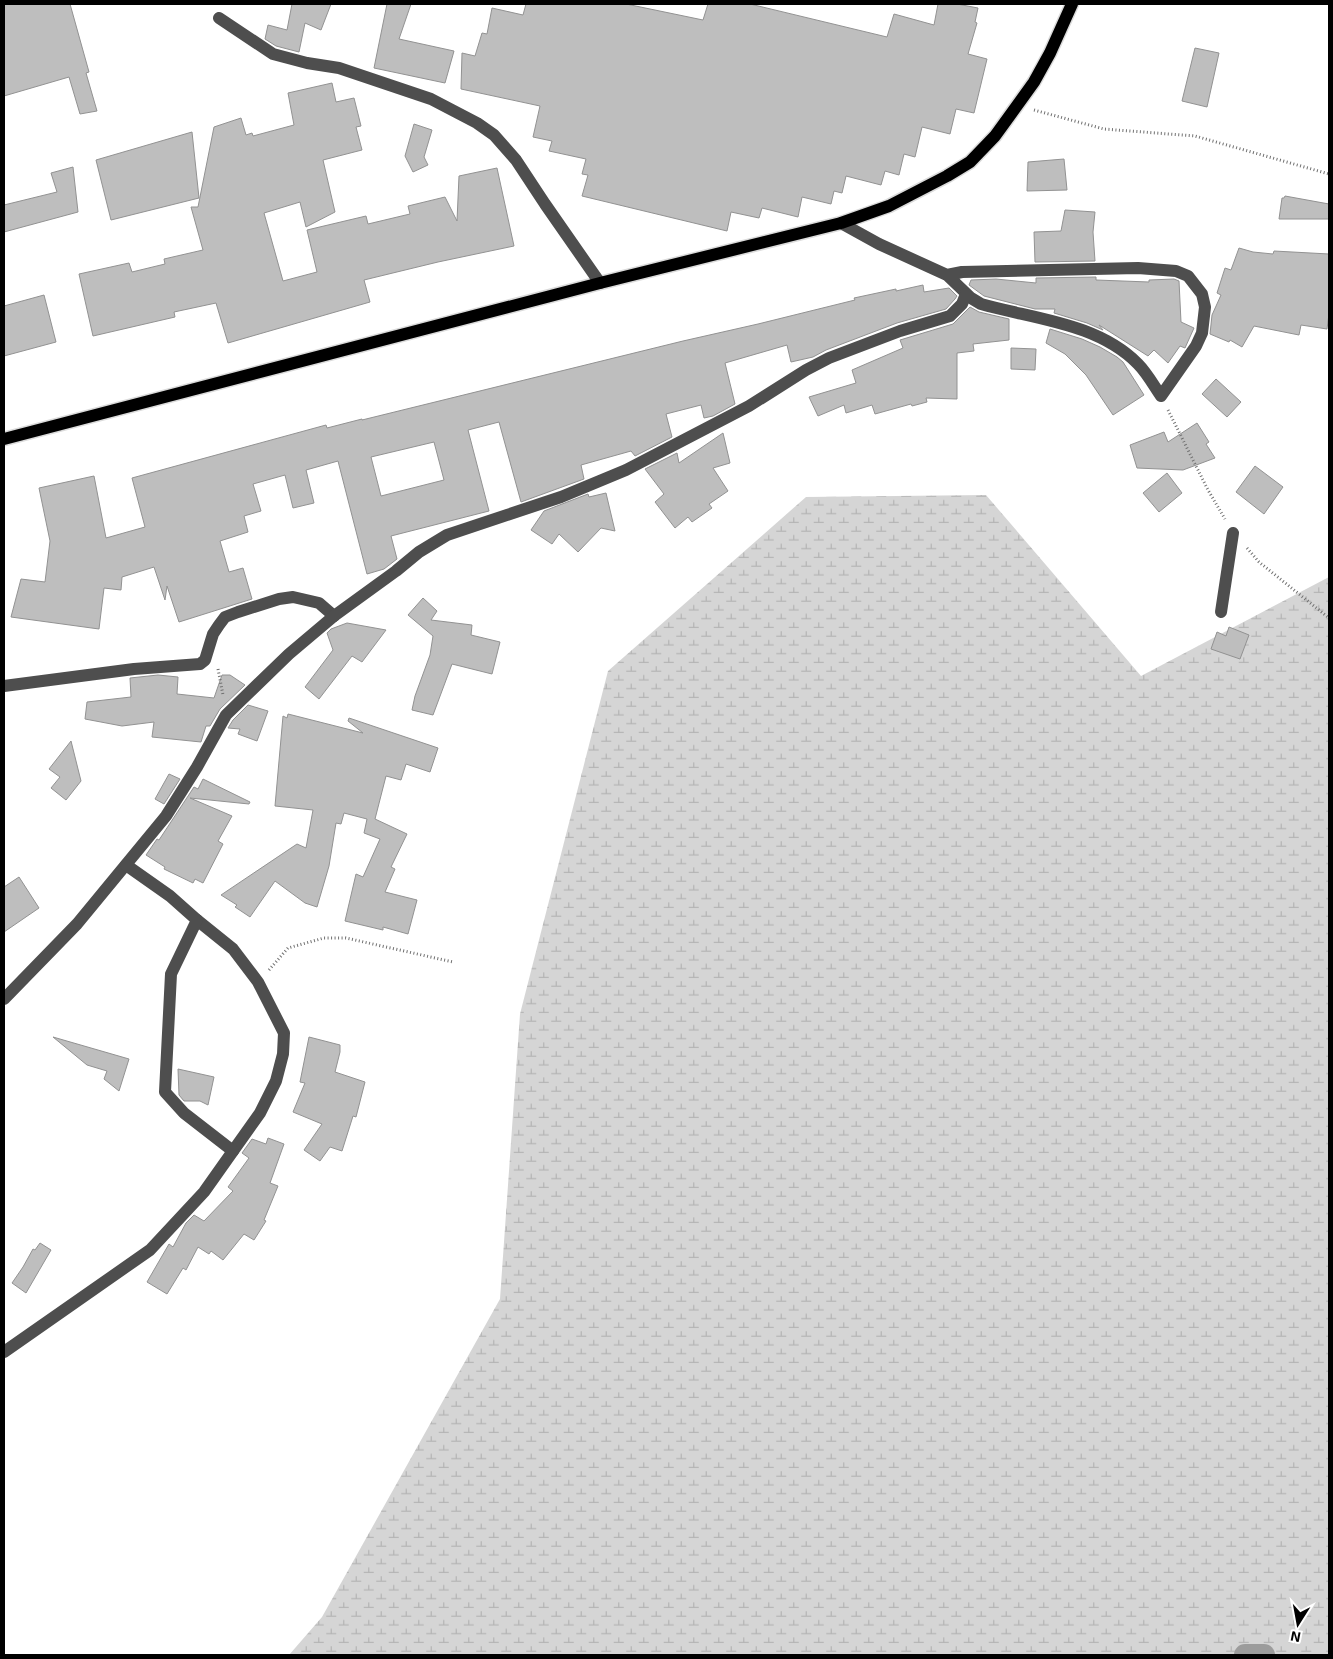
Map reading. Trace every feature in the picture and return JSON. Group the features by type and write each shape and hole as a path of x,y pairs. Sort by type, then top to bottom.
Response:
{"main road":[{"path":"4,439 600,283 841,223 888,206 970,162 995,136 1034,82 1050,53 1072,4"}],"street":[{"path":"219,18 273,54 307,63 339,68 423,96 477,123 503,144 516,160 600,283"},
{"path":"841,223 879,244 947,275 966,294 981,304 1070,325 1110,343 1138,364 1162,396 1196,346 1202,333 1205,307 1202,294 1188,276 1176,271 1138,268 962,272 947,275"},
{"path":"4,999 77,924 166,816 226,715 289,654 334,616 419,552 447,535 561,497 626,470 749,406 806,370 829,358 900,331 950,316 962,304 966,294"},
{"path":"1221,612 1233,533"},
{"path":"4,686 134,669 200,664 205,660 214,634 225,618 293,597 319,603 334,616"},
{"path":"4,1352 150,1250 204,1192 260,1113 276,1080 283,1054 284,1033 258,982 232,949 170,896 126,865"},
{"path":"196,920 171,974 165,1092 184,1113 233,1151"}],"path":[{"path":"1016,106 1104,129 1195,136 1329,174"},
{"path":"209,648 218,669 226,715"},
{"path":"258,982 288,948 324,938 346,938 453,962"}],"green space":[{"path":"986,495 1141,676 1329,577 1329,1655 289,1655 322,1617 500,1299 520,1014 608,671 806,497"}],"building":[{"path":"4,4 70,4 89,72 86,73 97,111 80,114 69,77 4,96"},
{"path":"292,4 331,4 321,30 305,23 299,52 276,46 265,39 268,25 287,30"},
{"path":"387,4 411,4 399,39 454,51 445,83 374,68"},
{"path":"526,4 626,4 703,20 708,4 750,4 887,37 894,14 934,25 938,4 957,4 978,8 975,22 977,23 968,54 987,59 974,113 956,109 950,134 922,127 915,157 904,154 899,175 885,171 881,185 846,176 842,193 834,191 831,204 802,197 798,217 762,208 759,218 731,212 727,231 582,196 588,175 582,174 586,159 549,151 552,141 533,137 540,106 461,89 462,53 475,56 482,33 487,34 492,8 523,15"},
{"path":"1195,48 1219,53 1207,107 1182,101"},
{"path":"332,83 336,102 354,98 361,126 356,127 362,150 323,160 335,212 306,227 300,202 264,213 283,281 317,272 307,230 366,216 368,224 410,214 408,206 445,197 457,221 459,176 497,168 514,246 364,280 370,302 228,343 216,303 174,312 175,317 93,336 79,274 129,263 132,272 165,264 164,259 203,250 191,207 198,207 214,127 241,118 246,135 252,133 253,136 294,125 288,93"},
{"path":"414,124 432,130 424,157 428,165 413,172 405,156"},
{"path":"192,132 199,198 111,220 96,160"},
{"path":"1064,159 1067,190 1027,191 1028,162"},
{"path":"73,167 78,212 4,232 4,205 57,192 51,173"},
{"path":"1285,196 1329,204 1329,219 1279,219 1282,198"},
{"path":"1065,210 1095,212 1093,232 1095,261 1035,262 1034,232 1061,231"},
{"path":"1239,248 1253,252 1273,254 1274,251 1329,254 1329,314 1327,329 1301,325 1299,335 1254,326 1242,347 1230,340 1229,342 1210,334 1212,315 1221,295 1217,293 1225,268 1231,270"},
{"path":"1096,277 1096,280 1149,282 1149,280 1174,279 1179,281 1181,322 1194,328 1185,348 1180,346 1168,363 1154,350 1148,356 1099,325 1103,330 1054,313 1055,309 1035,309 984,296 969,285 971,280 996,279 1036,283 1036,278"},
{"path":"923,285 924,292 949,288 957,296 946,309 897,323 826,350 813,357 791,362 787,345 725,363 735,404 713,416 704,418 701,405 666,414 672,437 635,456 631,451 581,465 584,479 521,502 499,422 468,430 489,511 391,536 397,559 384,569 367,574 338,461 306,470 314,503 293,508 285,475 253,484 261,511 244,516 248,532 220,541 229,572 243,568 252,599 179,622 167,586 165,600 154,567 122,577 121,590 104,588 99,629 11,617 21,579 45,582 50,541 39,488 94,476 106,538 145,527 132,478 326,425 327,428 362,420 855,300 854,298 896,289 896,291","holes":["434,442 444,480 381,496 371,457"]},
{"path":"44,295 56,342 4,356 4,306"},
{"path":"970,307 979,312 1009,319 1009,340 973,344 974,351 957,353 957,399 926,398 927,402 912,406 911,404 875,414 872,405 846,413 844,405 818,416 809,397 856,383 852,370 903,348 900,340 953,324"},
{"path":"1050,329 1082,339 1117,357 1123,362 1144,395 1113,415 1086,375 1065,354 1046,343"},
{"path":"1011,348 1036,349 1035,370 1011,369"},
{"path":"1216,379 1241,402 1227,417 1202,394"},
{"path":"1197,423 1209,442 1206,444 1215,458 1183,470 1137,468 1130,445 1164,432 1168,442"},
{"path":"723,433 730,463 713,468 728,491 709,504 712,508 692,522 688,517 675,528 655,502 664,494 645,469 677,453 679,463"},
{"path":"1255,466 1283,487 1264,514 1236,492"},
{"path":"1167,473 1182,493 1159,512 1143,493"},
{"path":"606,493 615,531 601,528 578,552 559,534 552,544 531,530 544,511 588,494 589,497"},
{"path":"423,598 437,611 431,620 472,625 471,635 500,642 492,674 452,664 433,715 412,710 415,696 430,655 433,636 408,615"},
{"path":"347,623 386,630 362,662 352,656 319,699 305,687 333,650 327,633 331,629"},
{"path":"1229,627 1249,635 1240,659 1211,649 1217,632 1226,636"},
{"path":"158,675 178,677 177,694 214,698 222,675 230,675 245,685 220,709 210,726 206,726 201,742 152,737 154,722 122,726 85,719 87,702 131,697 130,678"},
{"path":"248,705 268,711 257,741 238,734 240,729 228,728"},
{"path":"288,714 363,733 348,721 349,718 438,748 430,772 406,764 401,780 386,776 375,819 407,834 391,867 395,869 385,892 417,900 408,934 383,927 383,930 345,921 356,874 363,877 380,839 364,833 367,819 344,813 341,824 336,823 329,866 317,907 305,903 275,881 250,917 235,907 237,905 221,895 297,844 306,848 313,810 275,806 283,716 287,718"},
{"path":"71,741 81,781 66,800 51,788 60,777 49,769"},
{"path":"169,774 180,779 164,804 155,799"},
{"path":"203,779 250,802 249,804 190,798 232,816 218,841 223,844 203,883 195,879 193,883 164,869 165,867 146,855 157,839 159,840 194,787 198,789"},
{"path":"19,877 39,908 4,932 4,887"},
{"path":"53,1037 129,1059 119,1091 104,1079 107,1071 87,1065"},
{"path":"309,1037 340,1045 335,1072 365,1082 356,1117 353,1116 342,1151 330,1147 320,1161 304,1150 322,1124 293,1112 305,1083 300,1082"},
{"path":"178,1069 214,1077 208,1105 200,1101 184,1101 179,1095"},
{"path":"268,1138 284,1144 270,1183 278,1186 264,1220 266,1221 254,1240 244,1234 223,1260 211,1251 209,1254 198,1247 186,1270 183,1268 167,1294 147,1282 169,1244 173,1247 186,1223 194,1215 204,1221 233,1191 228,1187 249,1158 242,1153 252,1139 266,1144"},
{"path":"40,1243 51,1250 26,1293 12,1283 33,1249 35,1250"}],"waterway":[{"path":"1245,1655 1264,1655"}]}
